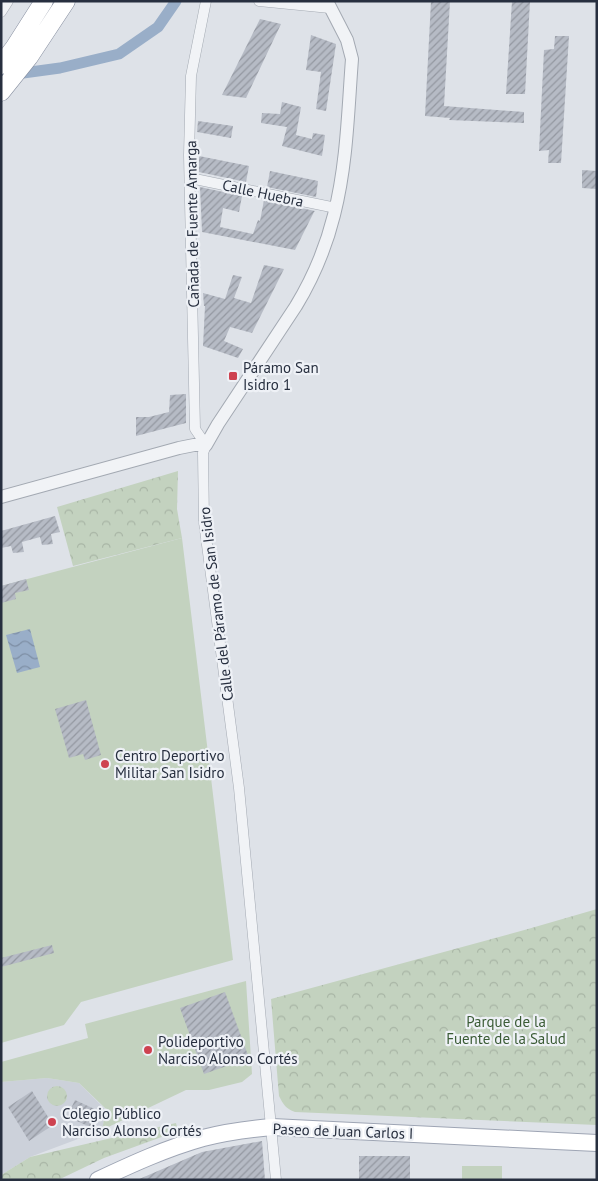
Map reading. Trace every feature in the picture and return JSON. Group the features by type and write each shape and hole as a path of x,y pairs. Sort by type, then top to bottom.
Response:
{"highway":[{"path":"1,92 22,53 44,1"},
{"path":"1,64 22,53 66,1"}],"main road":[{"name":"Paseo de Juan Carlos I","path":"98,1180 202,1138 228,1132 272,1127 597,1143"}],"street":[{"path":"1,12 8,1"},
{"name":"Cañada de Fuente Amarga","path":"206,1 191,76 190,178 195,429 206,445"},
{"path":"259,1 329,5"},
{"name":"Calle del Páramo de San Isidro","path":"276,1180 240,788 204,522 203,453 218,424 307,287 322,253 336,208 342,176 352,59 347,40 329,5"},
{"name":"Calle Huebra","path":"190,178 336,208"},
{"path":"1,496 179,448 206,445"}],"shaded area":[{"name":"Colegio Público Narciso Alonso Cortés","path":"47,1078 79,1083 106,1110 102,1130 30,1157 1,1175 1,1082"}],"green space":[{"path":"178,471 177,509 182,538 73,566 57,507"},
{"name":"Centro Deportivo Militar San Isidro","path":"182,538 233,960 81,1002 64,1025 1,1043 1,586"},
{"name":"Parque de la Fuente de la Salud","path":"597,909 597,1125 295,1112 287,1108 279,1096 271,999"},
{"name":"Polideportivo Narciso Alonso Cortés","path":"246,981 252,1074 242,1082 209,1090 186,1090 102,1130 106,1109 79,1083 47,1078 1,1082 1,1062 88,1038 85,1024"},
{"path":"57,1086 64,1089 67,1096 64,1103 57,1106 50,1103 47,1096 50,1089"},
{"path":"176,1123 178,1131 104,1158 58,1180 1,1180 1,1175 30,1157"},
{"path":"462,1166 502,1166 502,1180 462,1180"}],"water":[{"path":"30,629 40,667 17,673 6,635"}],"building":[{"path":"431,1 450,1 444,106 524,112 524,123 449,120 450,118 425,116"},
{"path":"512,1 530,1 525,94 506,94"},
{"path":"260,19 281,24 246,98 222,95"},
{"path":"311,35 336,44 326,111 316,109 321,72 306,70"},
{"path":"555,36 569,36 561,163 548,163 549,150 539,151 544,50 554,49"},
{"path":"282,102 301,107 296,135 312,139 313,133 325,135 322,156 282,146 287,127 261,123 262,113 280,114"},
{"path":"198,121 233,126 231,138 197,132"},
{"path":"199,156 249,166 246,182 199,172"},
{"path":"582,170 597,171 597,189 582,188"},
{"path":"270,171 318,181 316,197 267,187"},
{"path":"200,187 242,196 239,212 223,208 220,227 253,234 258,220 260,221 264,200 315,211 295,250 202,232"},
{"path":"264,265 284,269 252,333 230,327 224,341 243,349 238,358 203,346 205,306 203,293 225,299 233,275 242,277 234,298 251,303"},
{"path":"186,394 186,423 136,436 136,417 149,417 169,412 170,395"},
{"path":"55,516 60,532 51,534 53,544 42,545 40,537 22,542 24,552 13,553 11,546 1,548 1,531"},
{"path":"26,579 29,590 15,593 16,599 1,603 1,586"},
{"path":"86,700 101,755 85,760 83,754 69,758 55,709"},
{"path":"52,945 54,953 1,967 1,958"},
{"name":"Polideportivo Narciso Alonso Cortés","path":"225,992 249,1058 204,1074 180,1008"},
{"path":"32,1091 53,1125 29,1141 8,1107"},
{"path":"75,1100 101,1112 93,1128 67,1117"},
{"path":"262,1141 265,1180 137,1180 202,1152"},
{"path":"359,1156 410,1156 410,1180 359,1180"}],"waterway":[{"path":"1,76 60,68 119,54 158,27 176,1"}],"place":[{"name":"Páramo San Isidro 1","path":"233,376"},
{"name":"Centro Deportivo Militar San Isidro","path":"105,764"},
{"name":"Polideportivo Narciso Alonso Cortés","path":"148,1050"},
{"name":"Colegio Público Narciso Alonso Cortés","path":"52,1122"}]}
